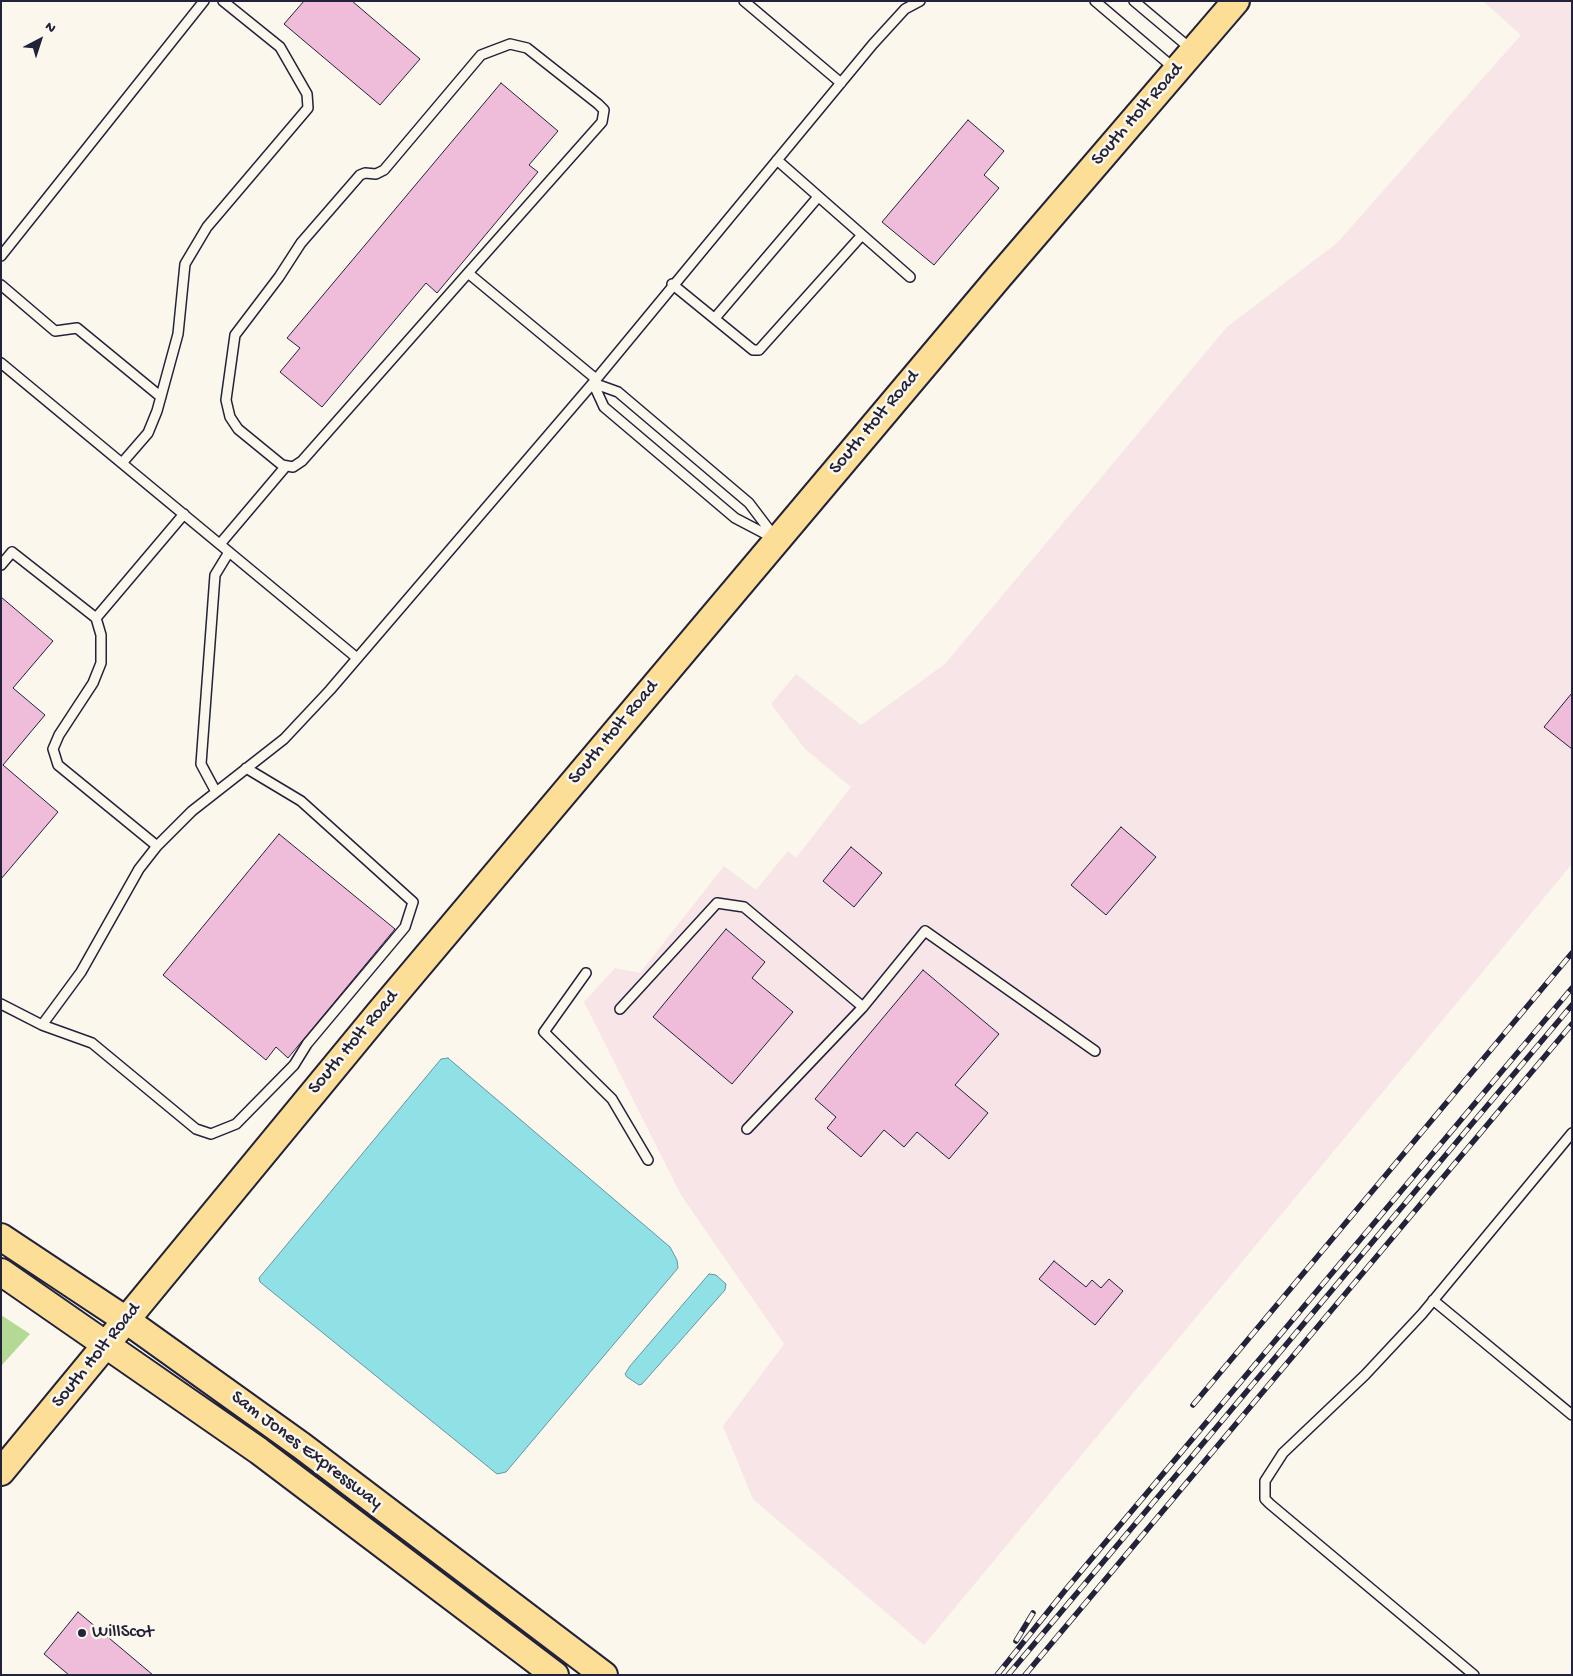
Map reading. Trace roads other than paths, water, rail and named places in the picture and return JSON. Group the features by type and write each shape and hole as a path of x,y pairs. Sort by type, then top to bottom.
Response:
{"main road":[{"name":"South Holt Road","path":"1,1472 385,1006 777,540 1236,1"},
{"name":"Sam Jones Expressway","path":"1,1237 126,1320 302,1446 604,1675"},
{"name":"Sam Jones Expressway","path":"1,1272 107,1344 296,1478 555,1675"}],"lane":[{"path":"1,256 204,1"},
{"path":"122,463 148,433 161,397 178,334 185,264 207,226 308,108 304,88 280,47 222,1"},
{"path":"744,1 841,84"},
{"path":"42,1026 81,972 139,869 157,846 192,811 284,739 357,658 594,381 672,284 905,9 920,1"},
{"path":"1095,1 1185,60"},
{"path":"1134,1 1185,60"},
{"path":"510,44 527,48 598,104 604,110 602,122 468,273 302,461 293,467 282,465 238,429 230,417 226,400 235,335 279,277 301,242 360,175 365,173 376,174 384,170 482,55 510,44"},
{"path":"777,160 910,277"},
{"path":"715,318 818,197"},
{"path":"672,284 753,350 759,350 862,235"},
{"path":"468,273 594,381 618,392 749,503 777,540"},
{"path":"1,285 55,331 77,328 161,397"},
{"path":"1,363 357,658"},
{"path":"594,381 604,407 735,518 777,540"},
{"path":"220,544 286,466"},
{"path":"96,618 184,514"},
{"path":"1,565 12,552 96,618 101,635 101,663 94,683 59,735 53,749 58,765 157,846"},
{"path":"216,792 201,764 215,575 229,552"},
{"path":"1,1004 42,1026 92,1043 196,1129 211,1134 236,1124 294,1065 307,1044 405,927 413,902 301,801 246,768"},
{"path":"620,1009 717,903 744,907 863,1007"},
{"path":"747,1130 863,1007 925,931 1095,1051"},
{"path":"586,973 544,1032 612,1099 648,1160"},
{"path":"1474,1675 1270,1504 1265,1499 1265,1481 1269,1472 1283,1453 1365,1375 1433,1300 1572,1134"},
{"path":"1433,1300 1572,1414"}],"water":[{"path":"448,1058 670,1247 677,1260 678,1268 506,1472 497,1474 260,1282 259,1278 441,1059"},
{"path":"709,1274 716,1275 726,1284 725,1290 642,1384 639,1385 627,1377 625,1374 630,1366"}],"railway":[{"path":"1193,1405 1572,953"},
{"path":"997,1675 1067,1588 1572,988"},
{"path":"1008,1675 1572,1005"},
{"path":"1025,1675 1572,1024"},
{"path":"1016,1641 1033,1613"}],"place":[{"name":"WillScot","path":"82,1633"}]}
